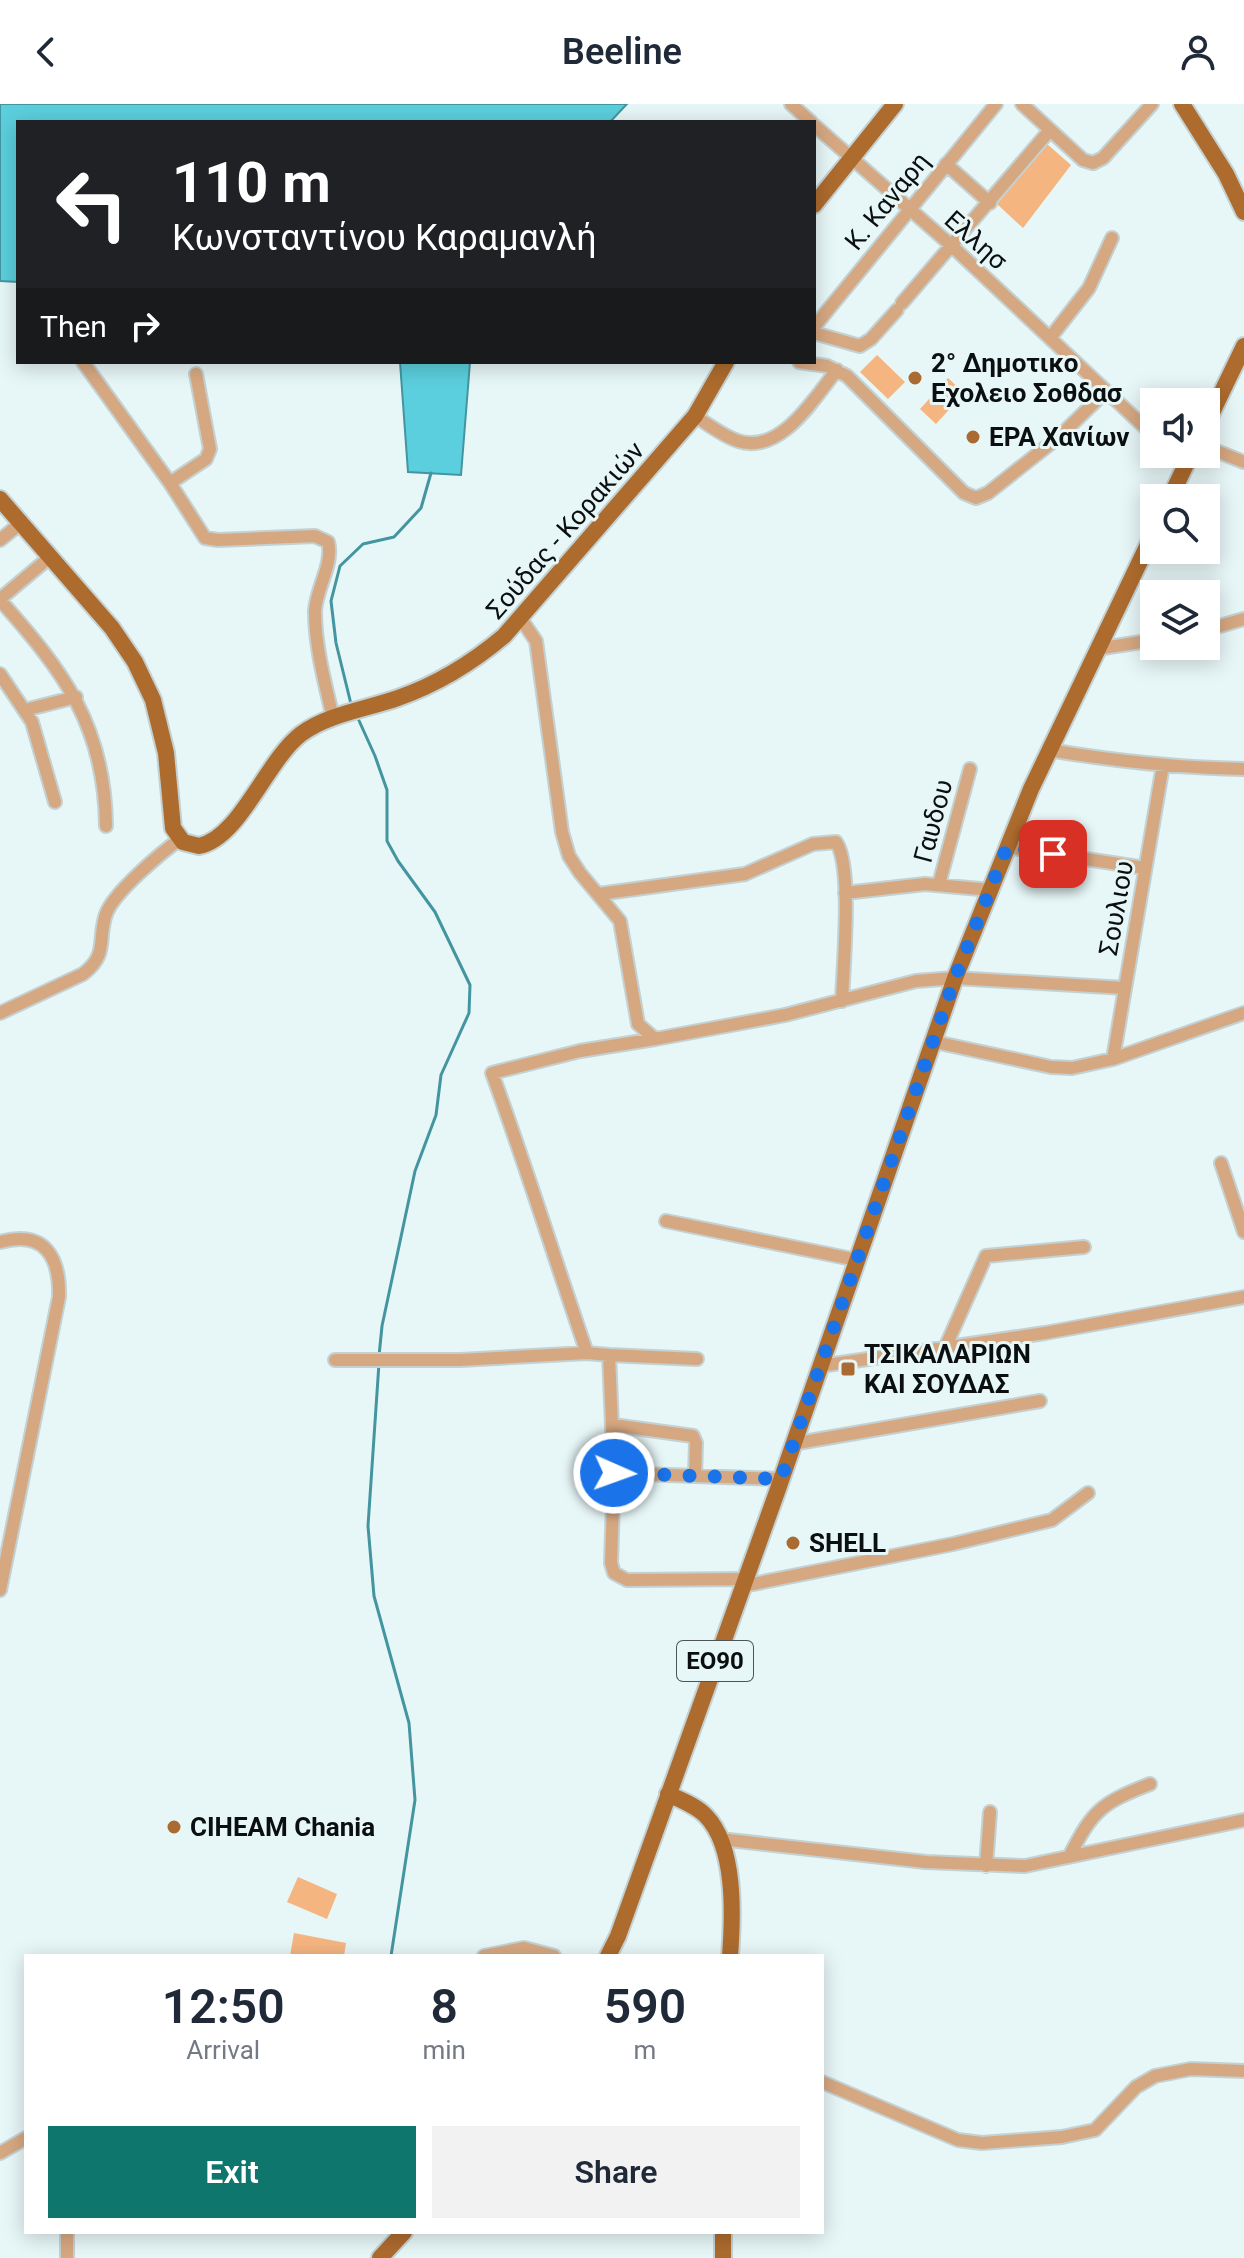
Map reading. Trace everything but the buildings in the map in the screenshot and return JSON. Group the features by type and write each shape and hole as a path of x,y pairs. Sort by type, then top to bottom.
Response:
{"main road":[{"path":"1182,104 1226,174 1244,212"},
{"path":"816,203 853,159 890,106"},
{"path":"1220,400 1238,367 1244,346"},
{"name":"Σούδας - Κορακιών","path":"338,717 440,680 487,650 521,619 695,416 725,364"},
{"path":"0,499 112,628 135,662 153,700 166,753 172,823 180,839 199,846 222,835 290,744 301,734 338,717"},
{"name":"ΕΟ90","path":"609,1954 781,1479 955,978 1049,750 1140,560"},
{"path":"668,1794 707,1816 720,1839 730,1881 730,1954"},
{"path":"380,2258 402,2234"},
{"path":"723,2234 723,2258"}],"street":[{"name":"Ελλησ","path":"791,104 809,120"},
{"name":"Κ. Καναρη","path":"816,324 996,104"},
{"path":"1022,104 1088,163 1097,162 1152,104"},
{"name":"Ελλησ","path":"816,127 953,247 1140,423"},
{"path":"816,334 860,346 871,339 953,247 1050,130"},
{"path":"946,164 990,203"},
{"path":"1050,338 1089,288 1112,238"},
{"path":"84,364 170,483 205,538 315,536 328,542 329,556 319,585 315,618 320,657 338,717"},
{"path":"808,364 837,370 857,385 964,493 976,498 988,493 1060,436 1106,391"},
{"path":"695,416 737,441 748,444 770,441 785,432 837,370"},
{"path":"170,483 206,459 210,449 196,374"},
{"path":"1220,453 1244,462"},
{"path":"0,540 21,523"},
{"path":"50,557 0,600 76,697 100,760 105,787 106,826"},
{"path":"521,619 536,641 562,832 569,856 620,921 638,1024 655,1039"},
{"path":"1220,626 1244,619"},
{"path":"1096,649 1140,642"},
{"path":"0,674 25,710 37,737 55,802"},
{"path":"25,710 76,697"},
{"path":"1049,750 1110,761 1244,769"},
{"name":"Σουλιου","path":"1113,1059 1163,765"},
{"name":"Γαυδου","path":"939,884 970,769"},
{"path":"0,1013 83,974 93,966 99,958 107,912 114,901 158,855 180,839"},
{"path":"599,894 745,874 813,844 836,842 840,850 845,893 842,1001"},
{"path":"1007,847 1145,868"},
{"path":"845,893 939,884 991,890"},
{"path":"587,1353 492,1073 580,1051 744,1023 916,981 955,978 1125,988"},
{"path":"935,1042 1051,1067 1072,1068 1113,1059 1244,1013"},
{"path":"1221,1163 1242,1215 1244,1232"},
{"path":"666,1221 857,1260"},
{"path":"0,1242 19,1239 45,1247 58,1267 59,1297 0,1590"},
{"path":"945,1348 986,1256 1084,1247"},
{"path":"820,1366 1045,1333 1244,1297"},
{"path":"335,1360 587,1353 697,1359"},
{"path":"609,1355 614,1473 611,1563 614,1573 627,1580 744,1582 953,1544 1052,1520 1088,1493"},
{"path":"792,1444 1040,1401"},
{"path":"613,1425 693,1436 696,1443 695,1476"},
{"path":"614,1473 781,1479"},
{"path":"1069,1857 1087,1821 1100,1808 1120,1795 1150,1784"},
{"path":"986,1866 990,1812"},
{"path":"720,1839 926,1862 1025,1866 1244,1820"},
{"path":"494,1954 524,1948 546,1954"},
{"path":"824,2083 953,2138 982,2143 1062,2137 1095,2130 1136,2087 1155,2076 1191,2069 1244,2071"},
{"path":"0,2153 24,2139"},
{"path":"67,2234 67,2258"}],"shaded area":[{"path":"1047,144 1071,165 1023,228 997,204"},
{"path":"877,355 905,382 888,399 860,372"},
{"path":"948,378 964,393 936,424 920,409"},
{"path":"298,1877 337,1894 327,1919 287,1902"},
{"path":"294,1933 346,1943 344,1954 290,1954"}],"water":[{"path":"0,104 627,104 612,120 16,120 16,282 0,281"},
{"path":"400,364 470,364 461,475 408,472"}],"waterway":[{"path":"351,704 336,643 331,601 340,566 363,544 394,537 421,508 431,473"},
{"path":"356,714 387,790 387,841 435,912 470,985 469,1013 441,1075 436,1115 415,1171 382,1326 379,1356"},
{"path":"379,1363 368,1526 374,1596 409,1723 415,1800 391,1954"}],"place":[{"name":"2° Δημοτικο Εχολειο Σοθδασ","path":"915,378"},
{"name":"ΕΡΑ Χανίων","path":"973,437"},
{"name":"ΤΣΙΚΑΛΑΡΙΩΝ ΚΑΙ ΣΟΥΔΑΣ","path":"848,1369"},
{"name":"SHELL","path":"793,1543"},
{"name":"CIHEAM Chania","path":"174,1827"}],"route":[{"path":"614,1473 781,1479 955,978 1007,847 1053,854"}]}
